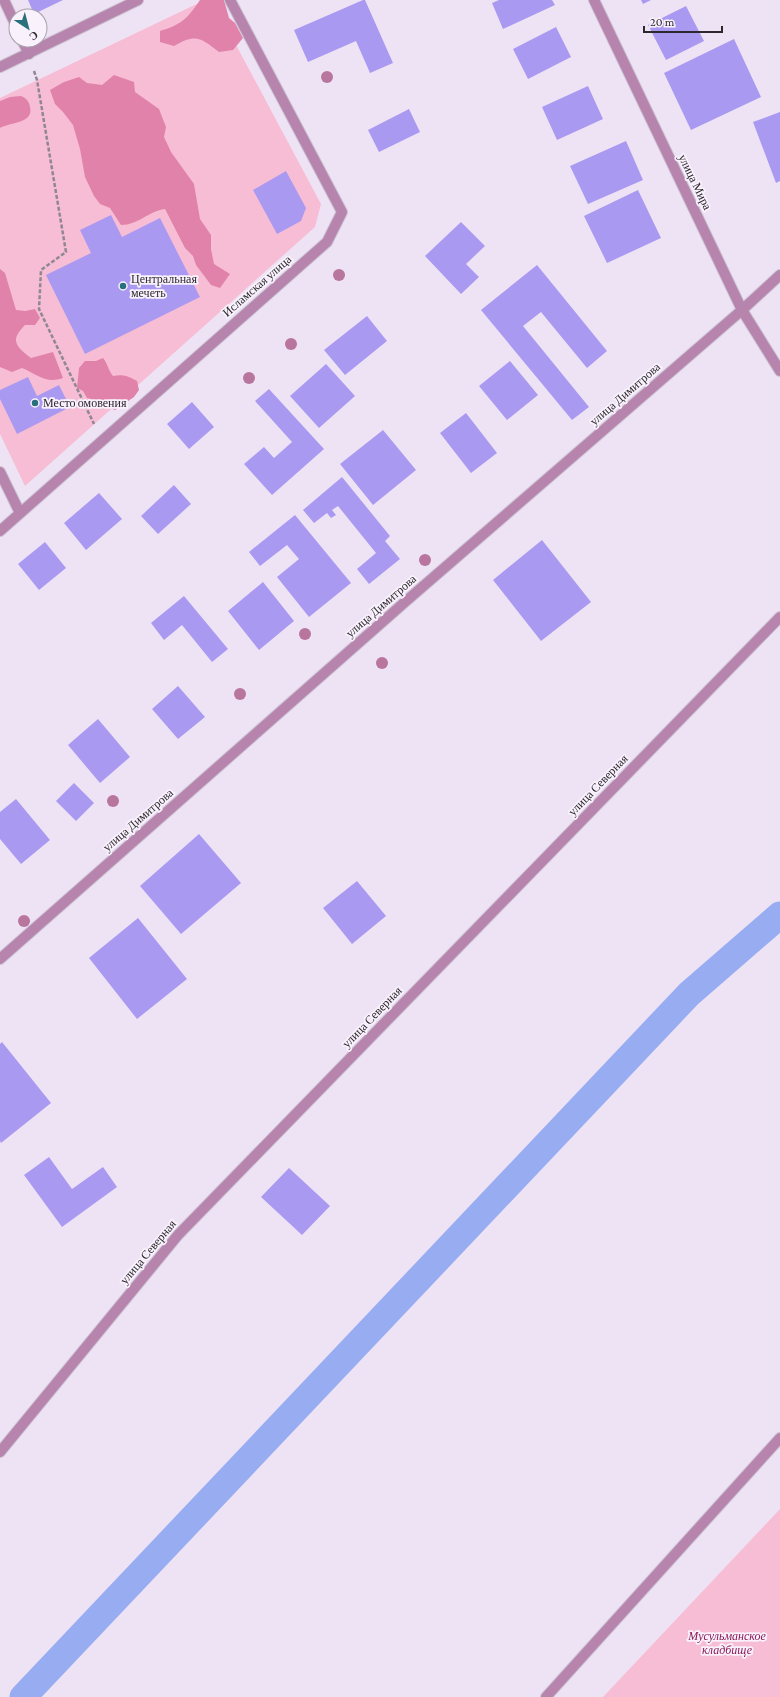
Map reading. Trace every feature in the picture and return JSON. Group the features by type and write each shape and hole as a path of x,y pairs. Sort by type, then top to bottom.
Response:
{"street":[{"path":"0,67 138,0"},
{"name":"Исламская улица","path":"0,531 327,242 342,212 230,0"},
{"name":"улица Мира","path":"594,0 742,310 780,371"},
{"path":"26,48 29,54"},
{"name":"улица Димитрова","path":"0,959 405,602 742,310 780,275"},
{"path":"0,472 20,513"},
{"name":"улица Северная","path":"0,1452 178,1235 780,617"},
{"path":"546,1697 780,1438"}],"path":[{"path":"29,54 37,80 66,252 41,270 39,309 94,424"}],"green space":[{"path":"205,0 212,0 321,204 315,227 25,486 0,434 0,98"},
{"name":"Мусульманское кладбище","path":"780,1509 780,1697 603,1697"}],"shaded area":[{"path":"200,0 224,0 229,18 235,23 243,38 233,50 219,52 207,43 193,38 174,46 160,42 160,31 183,20 192,12"},
{"path":"114,75 134,82 135,92 159,109 166,127 164,137 171,152 194,184 200,219 211,235 211,249 214,264 230,274 220,288 211,285 196,265 193,256 185,248 165,209 154,212 133,223 121,225 110,208 100,204 94,196 85,177 80,149 73,125 55,104 50,90 64,82 79,77 87,83 102,85"},
{"path":"21,96 29,103 30,113 28,117 20,122 0,128 0,101 10,97"},
{"path":"0,269 5,273 16,310 25,311 35,309 40,318 35,325 25,325 20,330 17,335 16,343 21,350 31,358 53,352 63,378 51,380 42,378 22,368 12,372 0,367"},
{"path":"103,358 113,376 125,376 137,381 139,390 134,397 115,410 108,407 103,402 87,398 83,391 77,388 79,368 85,361 96,361"}],"building":[{"path":"28,0 63,0 46,8 31,8"},
{"path":"365,0 393,63 370,73 356,41 308,62 294,30"},
{"path":"499,0 552,0 555,5 503,29 492,3"},
{"path":"641,0 651,0 643,4"},
{"path":"686,6 704,41 666,60 648,25"},
{"path":"556,27 571,57 528,79 513,49"},
{"path":"734,39 761,97 691,130 664,73"},
{"path":"588,86 603,119 557,140 542,107"},
{"path":"409,109 420,132 379,152 368,130"},
{"path":"780,112 780,181 776,183 753,122"},
{"path":"626,141 643,180 588,204 570,166"},
{"path":"286,171 306,208 301,221 277,234 253,190"},
{"path":"638,190 661,238 607,263 584,216"},
{"name":"Центральная мечеть","path":"111,215 122,237 160,218 200,297 85,354 46,275 91,253 80,230"},
{"path":"461,222 485,246 466,264 479,277 461,294 425,256"},
{"path":"537,265 607,351 587,368 541,312 523,326 589,407 572,420 481,310"},
{"path":"367,316 387,341 345,375 324,350"},
{"path":"510,361 538,395 507,420 479,386"},
{"path":"326,364 355,396 319,428 290,396"},
{"name":"Место омовения","path":"28,377 37,396 59,385 70,407 17,434 0,399 0,390"},
{"path":"269,389 324,449 272,495 244,464 264,447 274,458 292,442 255,401"},
{"path":"192,402 214,427 189,449 167,424"},
{"path":"466,413 497,453 471,473 440,433"},
{"path":"383,430 416,470 373,505 340,464"},
{"path":"342,477 390,536 385,541 400,559 369,584 357,569 376,553 338,506 332,510 336,515 331,518 327,513 314,523 303,510"},
{"path":"174,485 191,504 158,534 141,516"},
{"path":"99,493 122,519 86,550 64,523"},
{"path":"295,515 351,583 309,617 277,577 299,559 287,545 260,566 249,552"},
{"path":"542,540 591,602 541,641 493,580"},
{"path":"45,542 66,568 39,590 18,564"},
{"path":"263,582 294,621 259,650 228,611"},
{"path":"184,596 228,649 212,662 182,625 164,640 151,623"},
{"path":"178,686 205,717 178,739 152,709"},
{"path":"98,719 130,757 100,783 68,745"},
{"path":"74,783 94,803 76,821 56,801"},
{"path":"16,799 50,840 21,864 0,839 0,812"},
{"path":"199,834 241,883 181,934 140,886"},
{"path":"357,881 386,916 352,944 323,908"},
{"path":"138,918 187,979 137,1019 89,958"},
{"path":"2,1042 51,1103 1,1143 0,1044"},
{"path":"49,1157 72,1189 103,1167 117,1187 62,1227 24,1175"},
{"path":"289,1168 330,1206 302,1235 261,1197"}],"waterway":[{"path":"23,1697 689,994 780,915"}],"place":[{"name":"Центральная мечеть","path":"123,286"},
{"name":"Место омовения","path":"35,403"}]}
